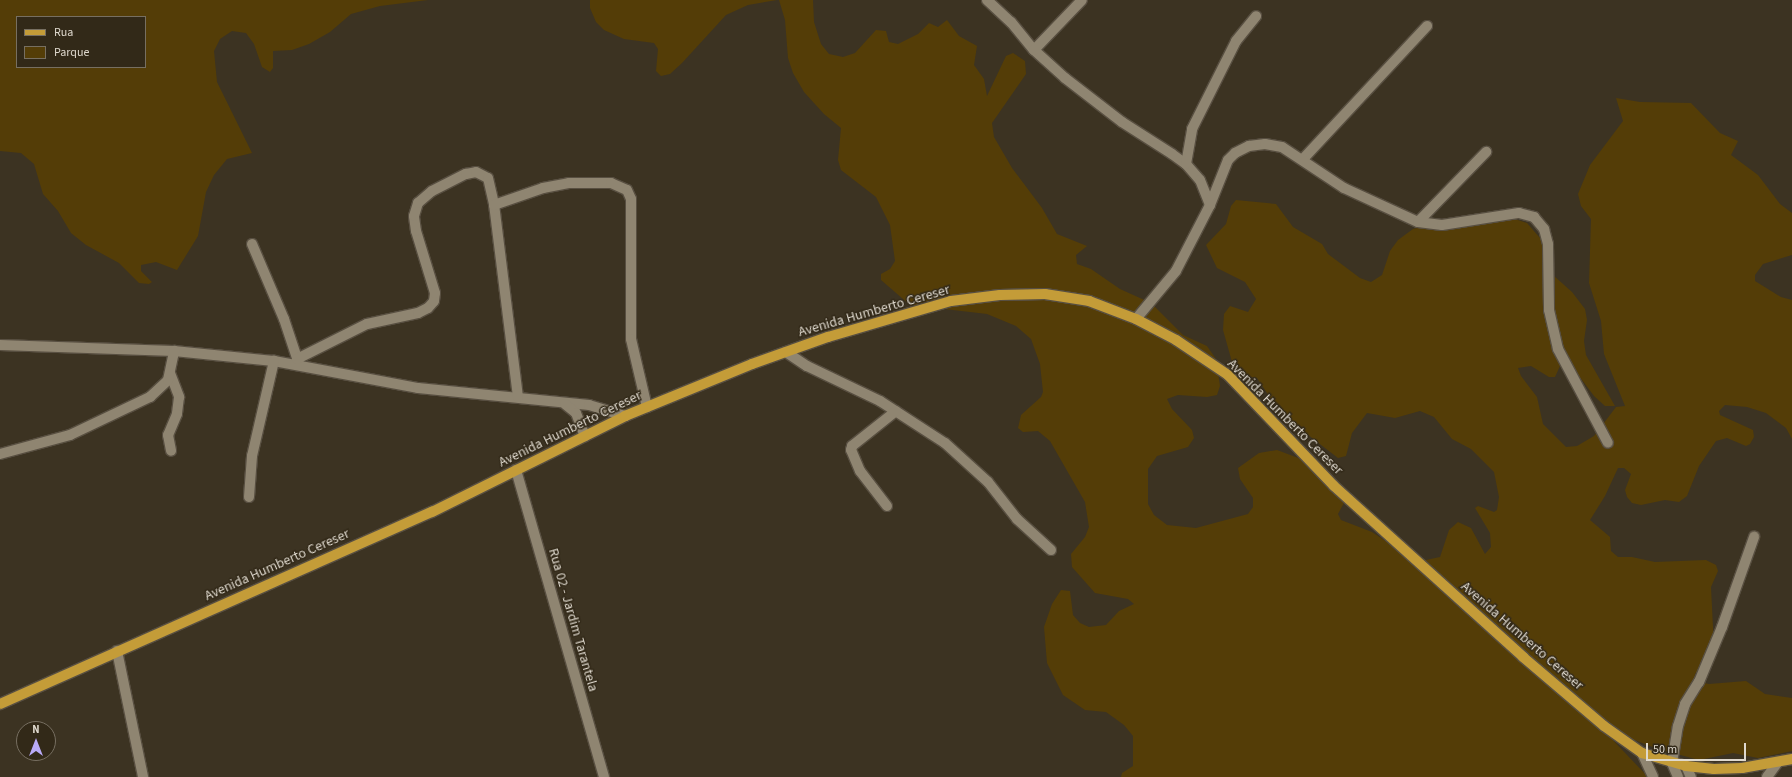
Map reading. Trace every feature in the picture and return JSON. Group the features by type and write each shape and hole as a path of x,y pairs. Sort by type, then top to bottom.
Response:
{"main road":[{"name":"Avenida Humberto Cereser","path":"0,704 432,512 647,406 786,352 951,301 1000,295 1045,294 1090,301 1136,319 1176,340 1228,375 1334,486 1523,657 1604,726 1642,753 1686,766 1735,768 1792,759"}],"street":[{"path":"987,0 1011,22 1034,50 1065,78 1122,122 1186,164 1200,180 1210,205"},
{"path":"1034,50 1082,0"},
{"path":"1186,164 1192,129 1236,41 1256,16"},
{"path":"1303,159 1427,26"},
{"path":"1136,319 1176,270 1210,205 1228,160 1235,153 1249,146 1265,144 1282,147 1303,159 1344,188 1418,222 1442,225 1519,213 1534,217 1544,229 1548,244 1549,310 1558,349 1608,443"},
{"path":"1418,222 1486,152"},
{"path":"298,362 367,324 418,313 428,308 434,301 435,293 416,231 414,216 418,203 432,191 466,174 476,172 488,178 494,205 518,397"},
{"path":"494,205 544,188 569,183 612,183 627,190 631,199 632,339 647,406"},
{"path":"252,244 284,319 298,362"},
{"path":"0,345 174,351 298,362 418,388 518,397 606,408 625,416"},
{"path":"0,454 70,435 150,397 161,389 170,373 174,351"},
{"path":"786,352 807,366 880,400 945,443 983,477 1017,519 1051,550"},
{"path":"249,497 252,456 274,361"},
{"path":"170,373 179,397 177,414 168,435 171,451"},
{"path":"565,404 576,413 585,436"},
{"path":"887,506 860,470 851,450 852,446 896,411"},
{"name":"Rua 02 - Jardim Tarantela","path":"516,470 604,777"},
{"path":"1678,777 1672,763 1678,726 1685,704 1699,682 1722,628 1754,537"},
{"path":"118,651 143,777"},
{"path":"1642,753 1654,777"},
{"path":"1767,777 1777,762"},
{"path":"1686,766 1691,777"}],"green space":[{"path":"0,0 428,0 380,6 351,14 330,32 309,44 292,50 273,51 273,68 270,72 262,67 254,44 246,33 232,31 220,39 214,51 217,82 252,153 227,159 214,175 206,192 198,236 177,270 156,262 141,265 141,271 152,282 149,284 139,283 119,263 86,245 71,233 58,211 43,194 34,164 21,153 0,151"},
{"path":"590,0 777,0 748,5 726,15 682,63 670,74 661,76 656,71 658,49 654,43 624,39 604,30 596,22 590,8"},
{"path":"779,0 813,0 814,22 821,44 829,54 843,57 855,53 876,30 886,31 889,42 898,44 918,34 929,23 938,27 947,20 959,36 977,46 974,65 984,79 987,96 1006,56 1013,53 1025,61 1026,74 992,123 994,137 1012,168 1042,208 1057,234 1087,246 1076,255 1077,264 1091,269 1120,289 1151,303 1183,335 1207,346 1216,359 1220,386 1217,395 1207,397 1178,395 1167,399 1172,409 1192,430 1194,438 1188,447 1157,456 1148,469 1148,504 1154,515 1167,525 1196,528 1248,514 1253,507 1253,498 1240,479 1238,468 1259,453 1277,450 1309,462 1345,501 1338,514 1341,520 1372,532 1408,556 1426,560 1440,557 1449,530 1458,522 1471,528 1485,554 1491,547 1490,533 1475,508 1478,506 1494,512 1497,510 1499,497 1494,472 1471,449 1452,439 1434,417 1420,411 1395,418 1367,413 1352,433 1346,456 1338,458 1281,414 1257,378 1241,375 1234,369 1223,330 1224,314 1230,306 1248,312 1256,299 1245,282 1217,268 1206,245 1226,224 1231,206 1236,200 1276,204 1293,227 1322,244 1328,254 1360,278 1371,282 1382,275 1390,251 1398,240 1413,229 1436,223 1485,219 1515,219 1527,223 1540,238 1553,275 1572,292 1585,309 1587,320 1584,341 1586,355 1615,406 1605,406 1594,396 1579,376 1561,342 1560,366 1555,377 1549,377 1531,366 1518,368 1521,376 1537,397 1543,424 1566,447 1577,446 1594,436 1616,407 1625,406 1604,354 1601,321 1589,283 1591,219 1581,206 1578,194 1590,165 1623,121 1616,98 1640,102 1691,103 1720,133 1738,141 1731,155 1758,175 1780,204 1792,213 1792,255 1763,264 1755,275 1755,281 1781,297 1792,300 1792,439 1786,428 1766,413 1747,407 1725,405 1719,411 1720,415 1753,430 1754,437 1750,444 1746,446 1727,438 1716,441 1699,466 1687,496 1679,502 1665,500 1641,505 1632,503 1627,497 1625,490 1631,474 1624,468 1618,468 1605,496 1590,520 1610,537 1611,551 1618,557 1632,557 1655,562 1706,560 1716,565 1718,571 1711,587 1714,647 1708,663 1695,674 1694,681 1709,684 1746,681 1765,694 1792,698 1792,751 1758,758 1733,753 1699,760 1658,749 1616,733 1608,735 1648,777 1121,777 1122,773 1133,766 1133,736 1124,725 1106,712 1085,710 1063,695 1047,663 1044,627 1052,604 1061,590 1070,591 1073,615 1080,623 1089,627 1106,625 1119,611 1134,604 1128,599 1095,593 1072,567 1071,554 1085,537 1089,527 1085,502 1050,441 1038,431 1023,432 1018,428 1021,415 1041,397 1043,392 1040,364 1031,339 1016,326 987,314 910,305 881,280 881,274 890,269 895,261 890,225 876,197 841,170 838,160 841,128 824,114 804,92 793,73 788,58 785,20"}]}
